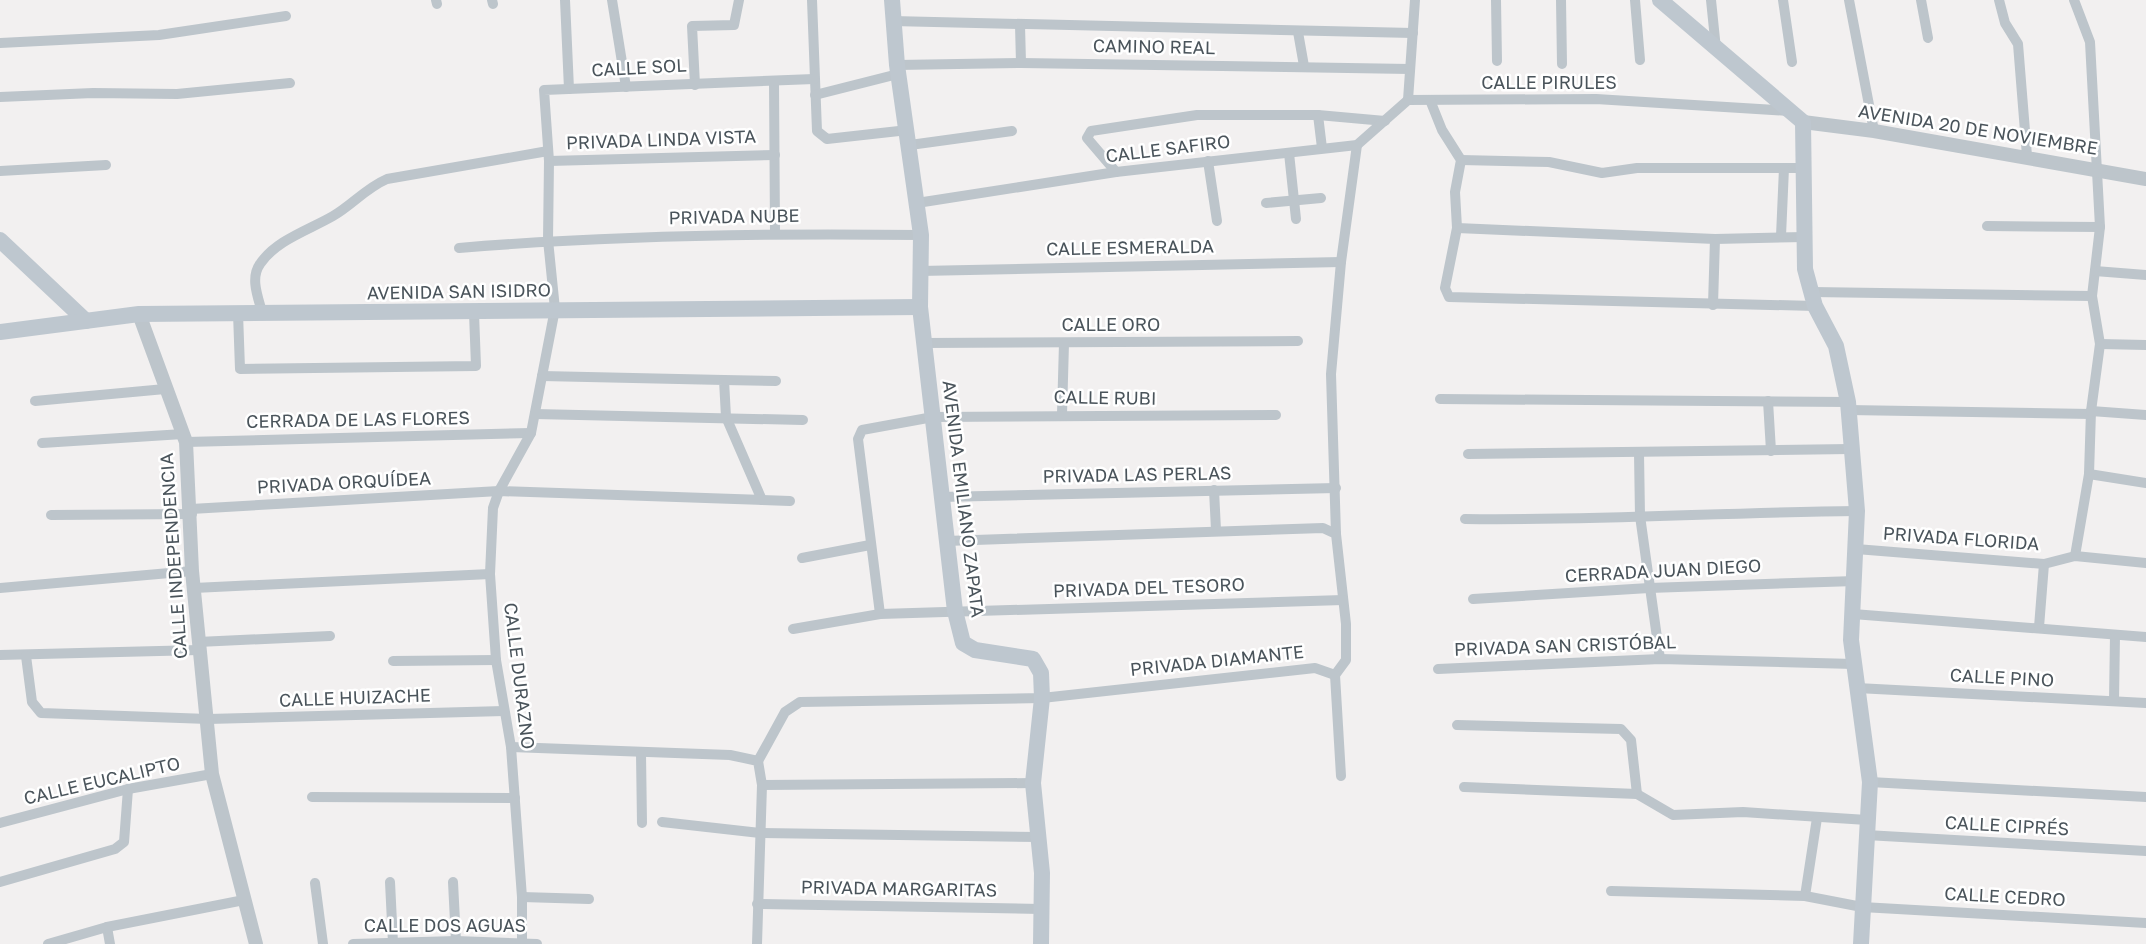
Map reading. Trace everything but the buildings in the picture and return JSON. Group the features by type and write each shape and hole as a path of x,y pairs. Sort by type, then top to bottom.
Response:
{"main road":[{"name":"AVENIDA EMILIANO ZAPATA","path":"892,0 898,70 921,235 920,307 955,611 963,643 975,650 1032,659 1041,673 1042,698 1033,783 1042,873 1041,944"},
{"path":"1660,0 1803,122 1805,269 1813,299 1836,346 1848,406 1857,511 1854,664 1870,782 1861,944"},
{"path":"0,240 86,321"},
{"name":"AVENIDA SAN ISIDRO","path":"0,332 139,314 920,307"}],"street":[{"path":"565,0 569,89"},
{"path":"612,0 626,87"},
{"name":"CALLE SOL","path":"544,90 695,85 692,26 734,25 739,0"},
{"path":"812,0 817,131 827,139 909,138 1012,131"},
{"path":"1341,776 1335,675 1346,660 1336,534 1331,374 1341,262 1357,145 1408,100 1415,0"},
{"path":"1496,0 1497,61"},
{"path":"1561,0 1562,64"},
{"path":"1635,0 1640,60"},
{"path":"1711,0 1716,49"},
{"path":"1783,0 1792,62"},
{"path":"1849,0 1874,131"},
{"path":"1921,0 1928,38"},
{"path":"1999,0 2005,23 2018,44 2027,156"},
{"path":"2074,0 2090,41 2099,169 2100,227 2092,296 2100,344 2091,413 2089,474 2075,556"},
{"path":"0,43 159,35 286,16"},
{"path":"892,21 1413,33"},
{"path":"1020,25 1021,63"},
{"path":"1298,32 1304,66"},
{"name":"CAMINO REAL","path":"815,95 898,70 1021,63 1410,69"},
{"path":"695,85 814,79"},
{"name":"PRIVADA LINDA VISTA","path":"774,82 775,233"},
{"path":"0,97 93,93 177,94 290,83"},
{"name":"CALLE DURAZNO","path":"522,943 522,897 511,747 496,660 490,575 493,508 499,491 531,433 555,309 548,240 548,156 544,90"},
{"name":"CALLE PIRULES","path":"1408,100 1596,99 1790,111"},
{"path":"1430,100 1442,130 1461,160 1455,192 1457,228 1445,288 1446,294 1454,298 1713,305 1813,299 2092,296"},
{"path":"1116,172 1090,144 1087,138 1091,131 1197,115 1318,115 1385,121"},
{"path":"1318,115 1322,148"},
{"name":"AVENIDA 20 DE NOVIEMBRE","path":"1803,122 1874,131 2146,178"},
{"name":"CALLE SAFIRO","path":"917,203 1116,172 1357,145"},
{"path":"1289,153 1296,219"},
{"name":"PRIVADA LINDA VISTA","path":"262,312 256,283 260,263 287,239 334,216 374,184 387,179 548,156 775,155"},
{"path":"1461,160 1549,162 1602,173 1637,168 1805,168"},
{"path":"1208,161 1217,221"},
{"path":"0,171 106,166"},
{"path":"1781,236 1784,169"},
{"path":"1266,203 1321,198"},
{"path":"1987,226 2100,227"},
{"path":"1457,228 1714,239 1805,237"},
{"name":"PRIVADA NUBE","path":"459,248 548,240 775,233 921,235"},
{"path":"1713,305 1714,239"},
{"name":"CALLE ESMERALDA","path":"920,271 1341,262"},
{"path":"2095,271 2146,275"},
{"path":"238,313 240,369 476,366 474,313"},
{"name":"CALLE INDEPENDENCIA","path":"139,314 184,438 191,511 192,571 212,774 256,944"},
{"name":"CALLE ORO","path":"925,343 1298,341"},
{"path":"1062,414 1064,343"},
{"path":"2100,344 2146,345"},
{"path":"542,376 776,381"},
{"path":"724,380 726,417 748,462 762,500"},
{"path":"35,401 165,389"},
{"path":"1440,399 1768,401 2146,415"},
{"path":"1768,401 1771,451"},
{"path":"535,414 803,420"},
{"name":"CALLE RUBI","path":"870,545 858,439 862,430 933,418 1062,414 1146,417 1276,415"},
{"name":"CERRADA DE LAS FLORES","path":"42,443 531,433"},
{"path":"1468,454 1850,449"},
{"path":"1639,453 1640,516 1660,659"},
{"path":"2089,474 2146,483"},
{"name":"PRIVADA LAS PERLAS","path":"940,497 1336,488"},
{"path":"1214,490 1216,530"},
{"name":"PRIVADA ORQUÍDEA","path":"51,515 191,511 499,491 790,501"},
{"path":"1465,519 1591,520 1640,516 1857,511"},
{"path":"946,541 1311,527 1336,534"},
{"path":"802,558 870,545 880,614"},
{"name":"PRIVADA FLORIDA","path":"1856,549 2044,564 2075,556 2146,562"},
{"path":"2039,627 2044,564"},
{"path":"0,589 192,571"},
{"path":"194,588 490,575"},
{"name":"CERRADA JUAN DIEGO","path":"1473,598 1649,588 1855,581"},
{"name":"PRIVADA DEL TESORO","path":"793,629 880,614 1343,600"},
{"path":"1853,614 2146,637"},
{"path":"2114,701 2115,635"},
{"path":"0,655 26,656 330,636"},
{"name":"CALLE HUIZACHE","path":"26,656 32,702 41,713 208,719 504,711"},
{"name":"PRIVADA SAN CRISTÓBAL","path":"1438,669 1660,659 1854,664"},
{"path":"393,661 496,660"},
{"name":"PRIVADA DIAMANTE","path":"758,761 785,712 800,702 1042,698 1315,668 1335,675"},
{"name":"CALLE PINO","path":"1857,688 2146,703"},
{"path":"1457,725 1621,730 1631,740 1637,793 1464,788"},
{"path":"511,747 641,754 730,755 758,761 762,785 757,944"},
{"path":"641,754 642,823"},
{"name":"CALLE EUCALIPTO","path":"0,823 128,789 212,774"},
{"path":"1870,782 2146,797"},
{"path":"762,785 1033,783"},
{"path":"0,882 114,849 124,842 128,789"},
{"name":"CALLE CIPRÉS","path":"1637,793 1672,815 1743,812 1817,818 1867,828 2146,851"},
{"path":"312,797 515,797"},
{"path":"1805,896 1817,818"},
{"path":"662,822 760,833 1038,837"},
{"path":"390,882 393,943"},
{"path":"453,882 456,941"},
{"path":"315,883 323,944"},
{"name":"CALLE CEDRO","path":"1611,891 1805,896 1862,907 2146,923"},
{"path":"522,897 589,899"},
{"path":"47,944 107,928 244,900"},
{"name":"PRIVADA MARGARITAS","path":"757,904 1041,909"},
{"path":"107,928 110,944"},
{"name":"CALLE DOS AGUAS","path":"353,944 456,941 537,944"}]}
